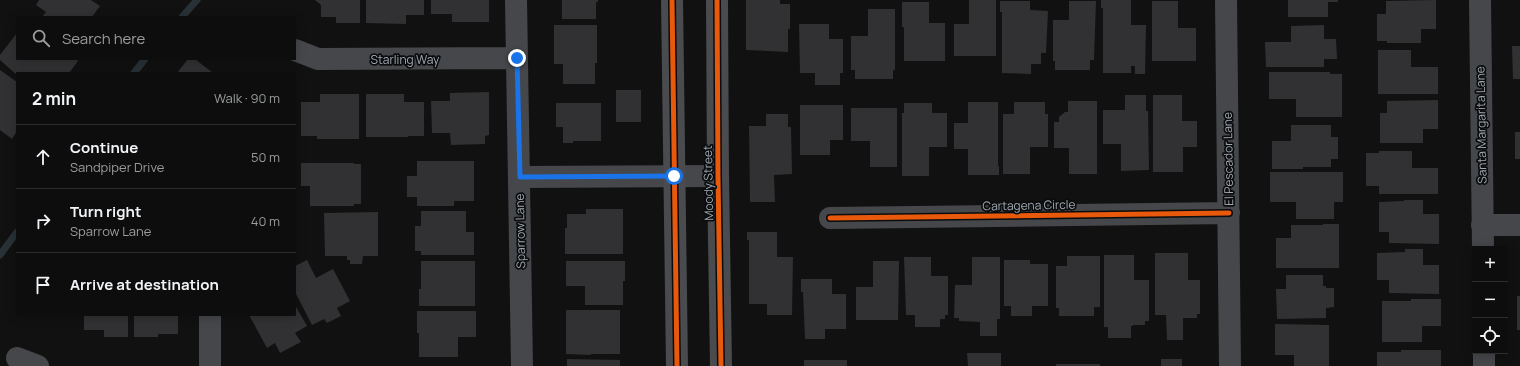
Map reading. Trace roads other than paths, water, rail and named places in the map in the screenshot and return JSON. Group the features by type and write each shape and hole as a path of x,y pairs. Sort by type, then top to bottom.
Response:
{"main road":[{"path":"672,0 677,366"},
{"name":"Moody Street","path":"717,0 721,366"}],"street":[{"name":"Sparrow Lane","path":"516,0 522,366"},
{"name":"El Pescador Lane","path":"1226,0 1230,366"},
{"name":"Santa Margarita Lane","path":"1480,0 1482,246"},
{"name":"Starling Way","path":"296,50 318,59 517,58"},
{"path":"520,177 718,176"},
{"name":"Cartagena Circle","path":"830,218 1229,213"},
{"path":"1482,225 1520,225"},
{"path":"210,316 210,366"},
{"path":"1484,354 1484,366"},
{"path":"17,358 38,366"}],"waterway":[{"path":"183,16 197,0"},
{"path":"135,72 144,60"},
{"path":"0,255 16,233"}]}
